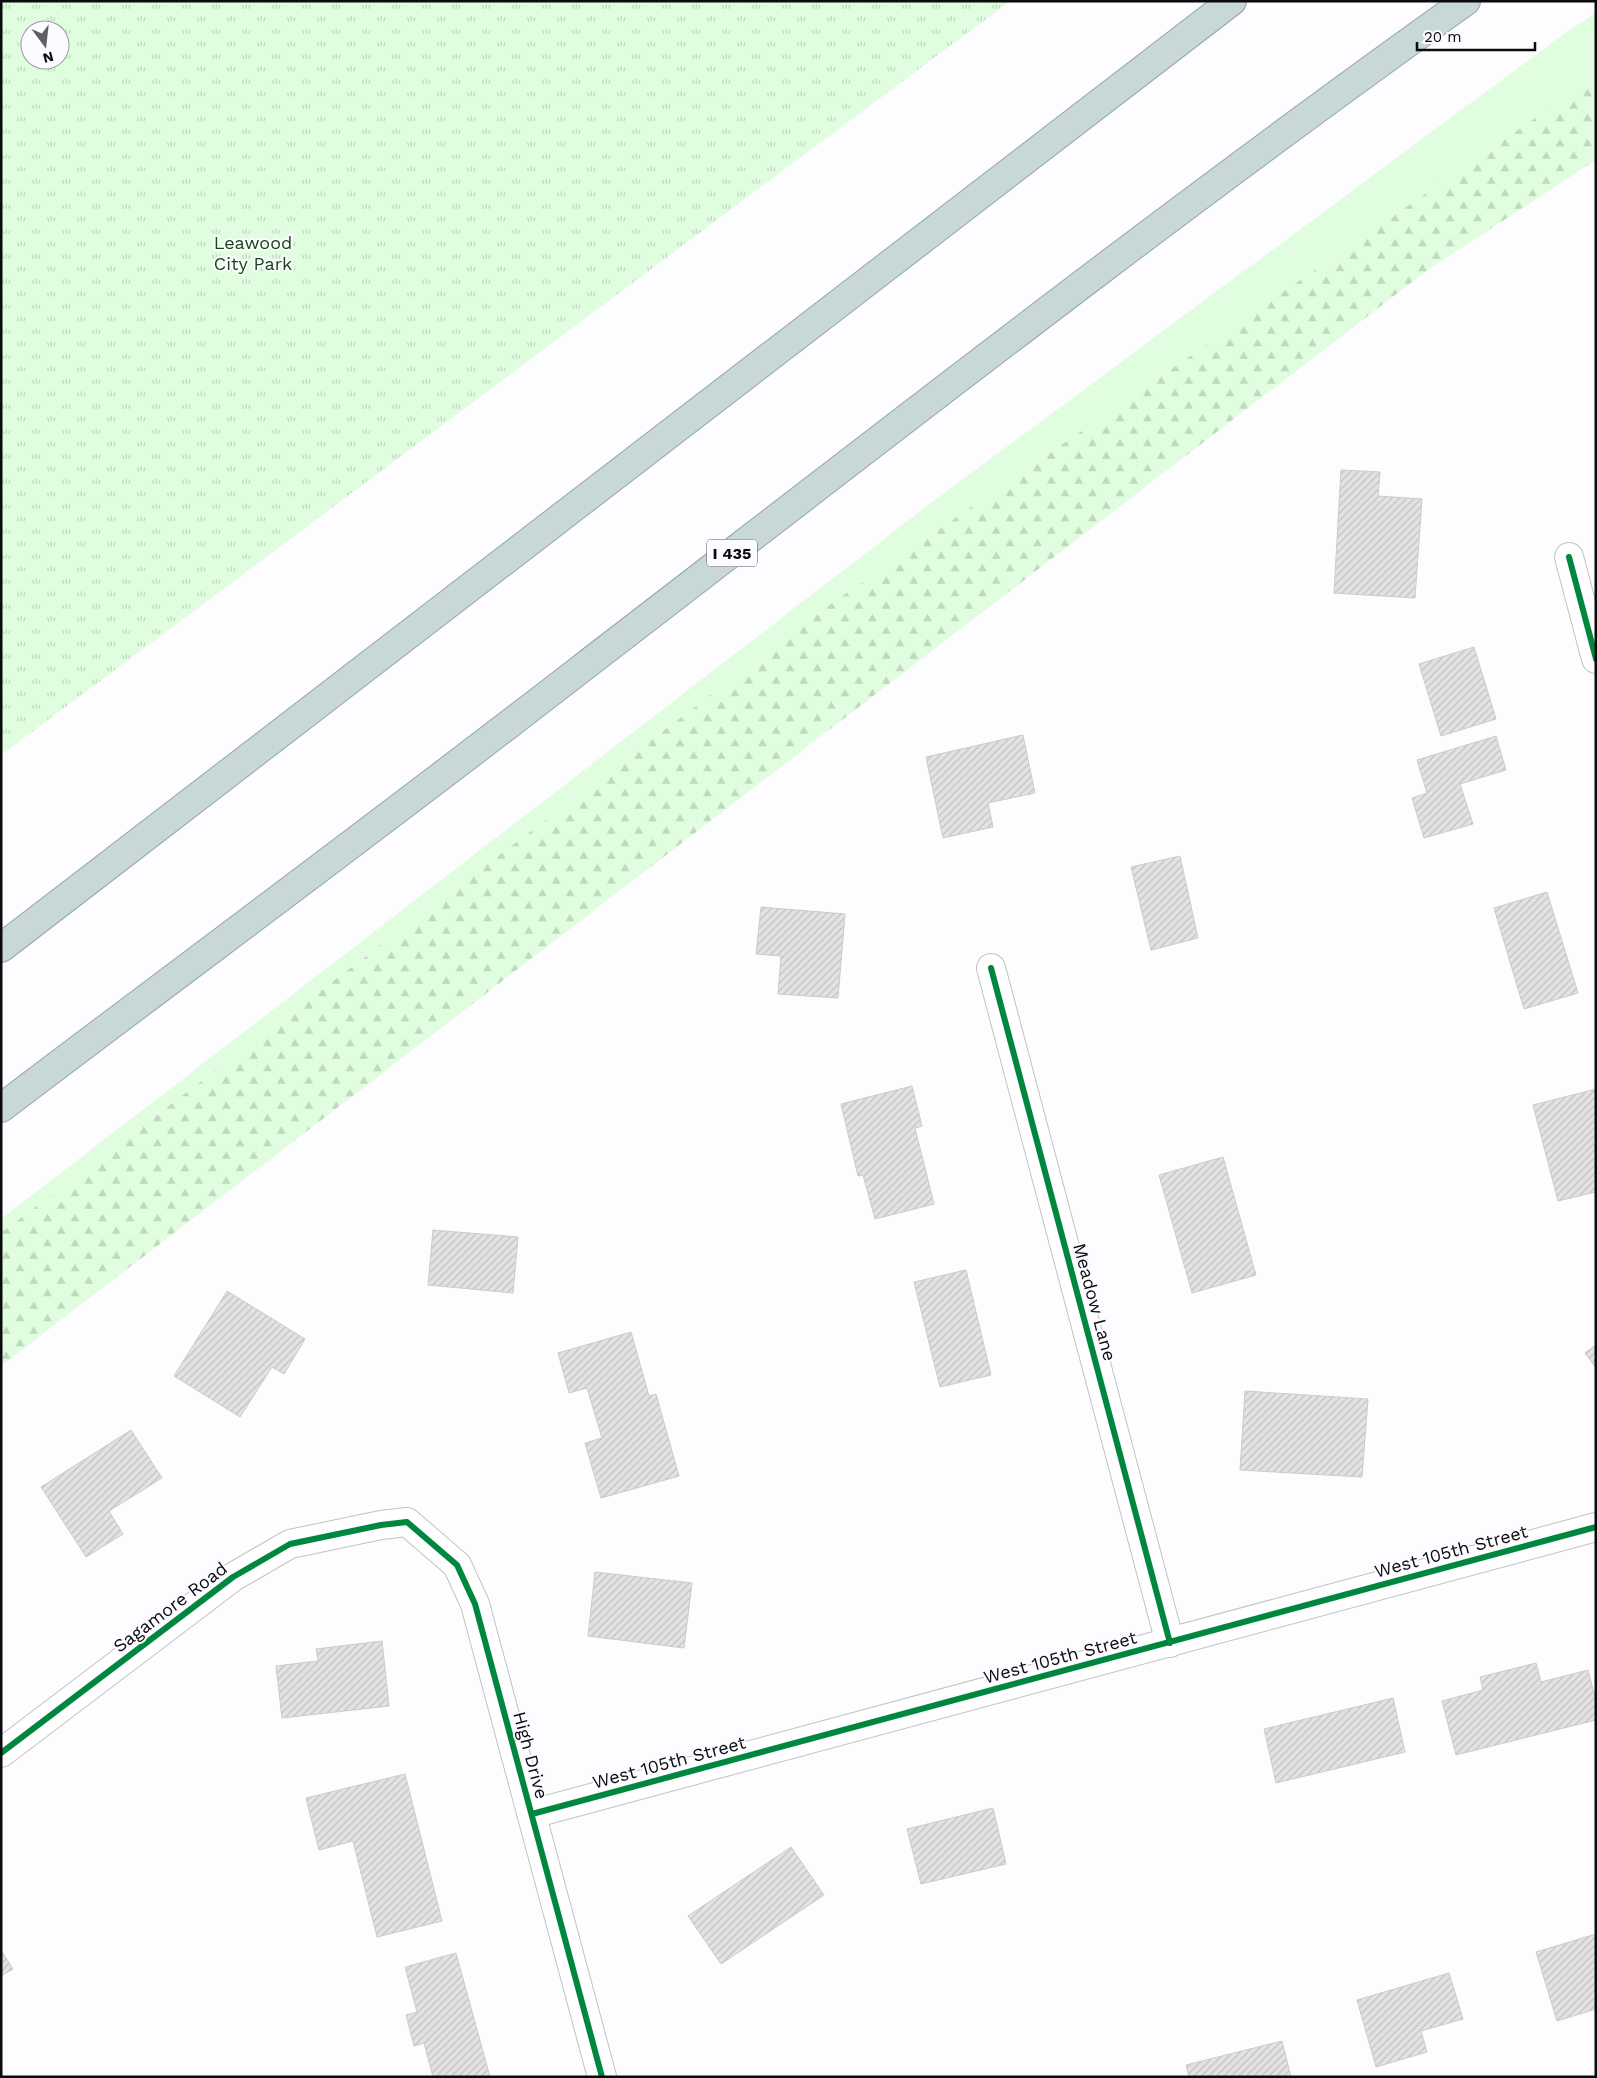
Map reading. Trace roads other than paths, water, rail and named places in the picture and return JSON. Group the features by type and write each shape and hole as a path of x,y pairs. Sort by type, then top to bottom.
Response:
{"highway":[{"path":"1,948 1232,1"},
{"name":"I 435","path":"1,1108 529,710 1007,342 1358,78 1466,1"}],"street":[{"path":"1569,557 1596,659"},
{"name":"Meadow Lane","path":"991,968 1170,1643"},
{"name":"Sagamore Road","path":"1,1753 233,1577 290,1544 380,1525 407,1522"},
{"name":"High Drive","path":"407,1522 457,1565 475,1604 602,2077"},
{"name":"West 105th Street","path":"532,1814 1596,1527"}],"park label":[{"name":"Leawood City Park","path":"253,252"}]}
